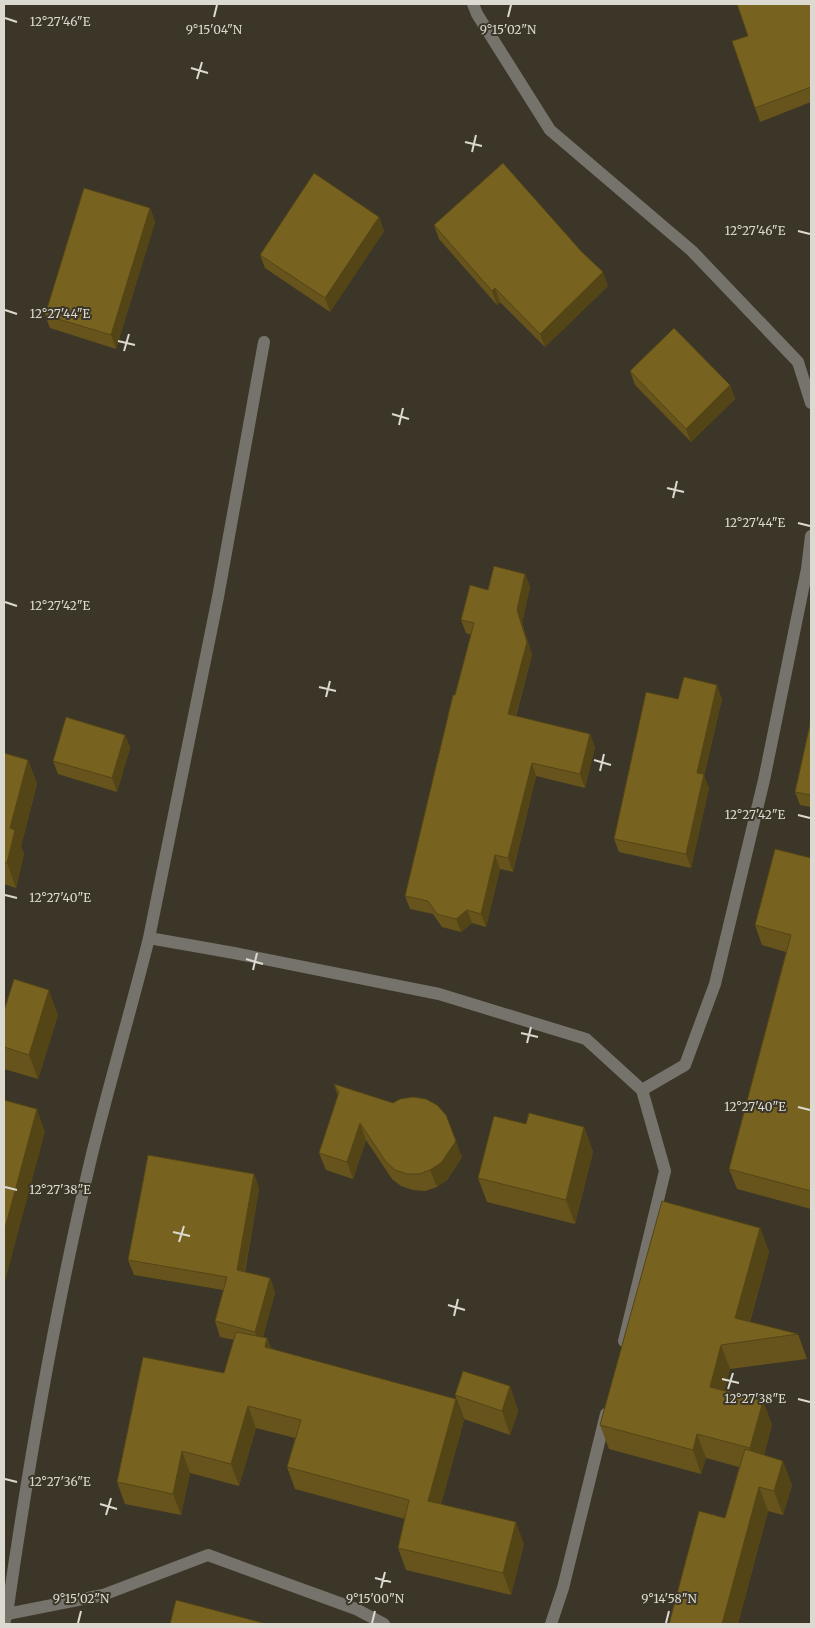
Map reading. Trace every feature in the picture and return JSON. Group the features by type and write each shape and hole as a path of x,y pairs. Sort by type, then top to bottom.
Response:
{"street":[{"path":"473,4 477,14 550,130 692,250 798,362 811,403"},
{"path":"264,342 218,597 149,938 92,1154 50,1349 5,1618 103,1595 208,1555 356,1609 384,1624"},
{"path":"642,1090 685,1065 715,984 764,780 807,568 811,536"},
{"path":"149,938 440,994 586,1039 642,1090 665,1171 620,1356"},
{"path":"551,1624 563,1588 609,1401"}],"building":[{"path":"737,4 811,4 811,87 755,108 732,41 748,36"},
{"path":"503,163 581,251 603,272 540,334 495,288 492,291 434,225"},
{"path":"314,173 379,217 325,298 260,255"},
{"path":"84,188 150,208 111,335 45,315"},
{"path":"674,328 730,385 686,429 630,371"},
{"path":"494,566 525,574 517,610 527,642 508,714 590,734 580,774 532,763 508,858 495,855 481,914 467,910 456,919 437,914 428,901 405,896 453,695 455,695 474,623 461,620 470,585 488,590"},
{"path":"684,677 717,685 697,773 704,774 686,854 614,839 646,692 678,699"},
{"path":"66,717 125,735 112,778 53,761"},
{"path":"811,720 811,795 795,792"},
{"path":"4,753 28,760 10,828 15,830 7,863 4,862"},
{"path":"775,849 811,858 811,1191 729,1169 791,935 755,925"},
{"path":"14,979 49,990 29,1055 4,1047 4,1011"},
{"path":"334,1084 393,1103 400,1099 413,1097 426,1099 437,1105 446,1115 456,1141 441,1163 419,1174 407,1174 395,1170 386,1162 360,1123 347,1162 319,1153 339,1092"},
{"path":"4,1100 37,1109 4,1232"},
{"path":"529,1113 584,1127 566,1200 478,1178 494,1116 526,1124"},
{"path":"148,1155 254,1174 237,1270 270,1278 255,1332 215,1321 227,1277 128,1260"},
{"path":"662,1201 760,1228 735,1318 798,1334 721,1345 710,1387 763,1401 750,1448 697,1434 693,1450 600,1425"},
{"path":"236,1332 267,1338 265,1347 456,1399 428,1501 516,1522 503,1573 398,1548 409,1500 287,1467 301,1420 248,1406 231,1464 182,1451 173,1494 117,1482 143,1357 224,1373"},
{"path":"463,1371 510,1386 502,1411 455,1395"},
{"path":"745,1449 783,1461 774,1491 759,1487 722,1624 669,1624 699,1511 725,1518"},
{"path":"176,1600 267,1624 170,1624"}]}
